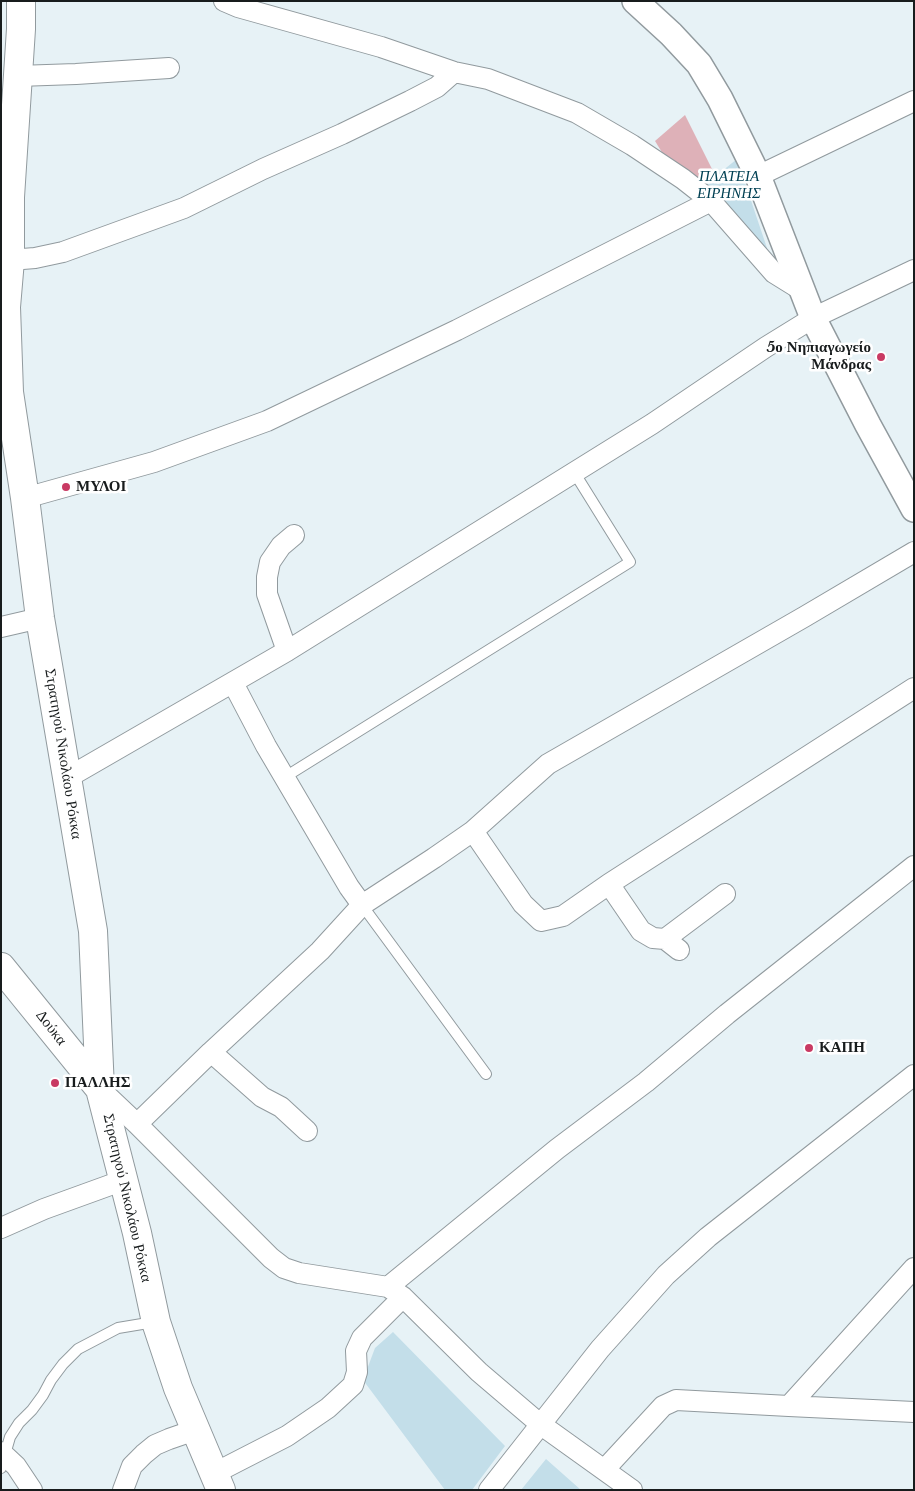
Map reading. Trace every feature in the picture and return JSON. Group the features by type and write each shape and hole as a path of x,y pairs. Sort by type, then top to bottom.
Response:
{"main road":[{"name":"Στρατηγού Νικολάου Ρόκκα","path":"21,1 18,76 8,115 10,260 4,308 9,392 40,618 93,931 100,1090 137,1233 156,1322 178,1388 217,1482"},
{"name":"Δούκα","path":"1,967 100,1090"}],"street":[{"path":"224,1 248,10 381,47 454,72 488,79 577,113 632,145 683,179 711,201 774,273 803,290"},
{"path":"635,1 672,34 699,64 720,99 758,176 814,318 868,425 914,509"},
{"path":"18,76 86,74 168,68"},
{"path":"10,260 35,258 63,252 184,208 410,101 437,87 454,72"},
{"path":"758,176 914,101"},
{"path":"25,498 154,462 267,421 457,330 711,201"},
{"path":"67,778 287,651 652,424 766,347 814,318 914,270"},
{"path":"287,651 267,594 267,577 270,562 281,546 294,535"},
{"path":"137,1124 320,951 362,905 472,831 548,764 914,552"},
{"path":"1,627 40,618"},
{"path":"233,683 266,746 349,887 362,905"},
{"path":"472,831 523,904 541,921 563,916 609,884 914,688"},
{"path":"217,1482 328,1408 353,1385 358,1372 356,1351 362,1338 396,1292 557,1148 646,1082 727,1014 914,866"},
{"path":"609,884 640,931 653,938 672,944 725,894"},
{"path":"211,1052 262,1097 281,1107 307,1131"},
{"path":"489,1490 600,1349 666,1275 708,1237 914,1075"},
{"path":"100,1090 137,1124 271,1258 284,1268 299,1273 396,1292 478,1372 540,1424 632,1490"},
{"path":"1,1228 44,1209 124,1180"},
{"path":"789,1406 914,1268"},
{"path":"604,1470 663,1406 676,1400 914,1412"},
{"path":"124,1490 132,1466 144,1454 168,1439 195,1430"},
{"path":"3,1459 16,1466 32,1490"}],"lane":[{"path":"285,778 630,562 574,472"},
{"path":"362,905 486,1074"},
{"path":"3,1459 10,1436 19,1423 32,1410 63,1364 78,1349 118,1328 156,1322"}],"green space":[{"name":"ΠΛΑΤΕΙΑ ΕΙΡΗΝΗΣ","path":"737,159 768,251 706,184"},
{"path":"393,1332 505,1446 472,1490 445,1490 363,1380 375,1348"},
{"path":"546,1459 581,1490 521,1490"}],"building":[{"path":"685,115 713,171 692,182 663,154 655,141"}],"place":[{"name":"5ο Νηπιαγωγείο Μάνδρας","path":"881,357"},
{"name":"ΜΥΛΟΙ","path":"66,487"},
{"name":"ΚΑΠΗ","path":"809,1048"},
{"name":"ΠΑΛΛΗΣ","path":"55,1083"}]}
